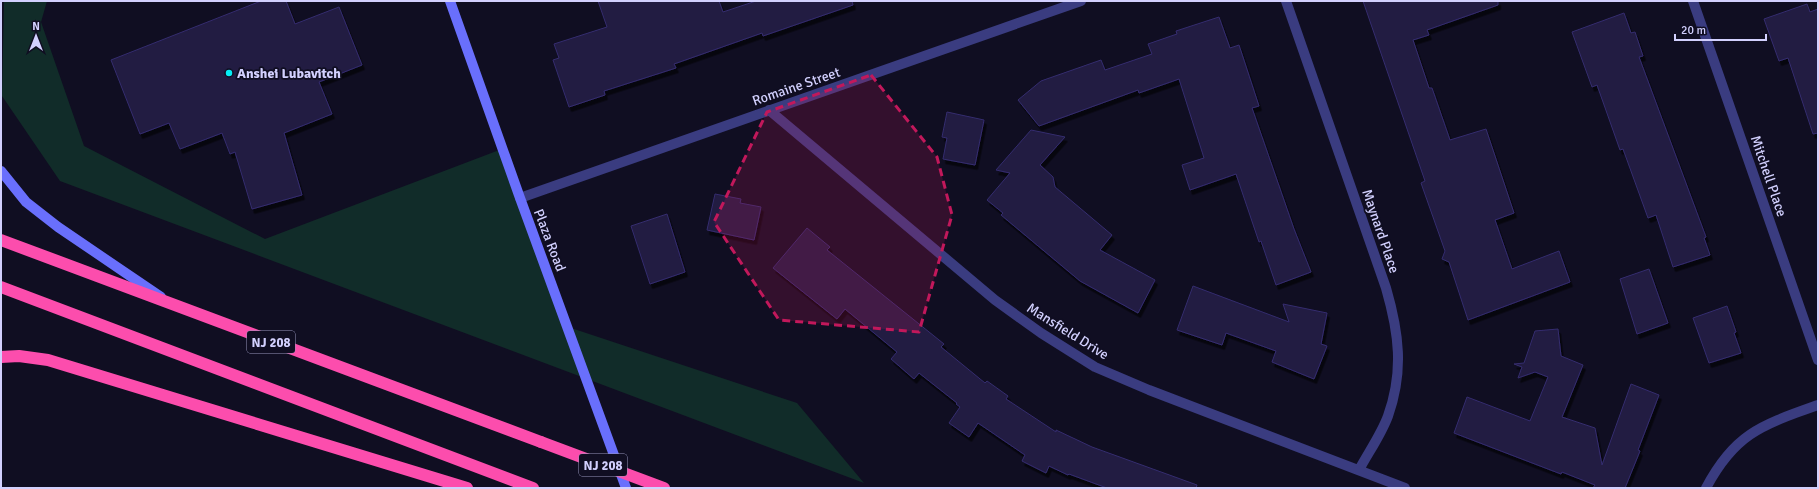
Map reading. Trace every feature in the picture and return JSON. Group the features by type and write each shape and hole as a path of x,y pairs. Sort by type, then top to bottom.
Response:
{"highway":[{"name":"NJ 208","path":"1,240 664,488"},
{"path":"1,287 533,488"},
{"path":"1,357 19,356 48,360 467,488"}],"street":[{"name":"Plaza Road","path":"450,1 626,488"},
{"name":"Romaine Street","path":"520,198 1081,1"},
{"name":"Maynard Place","path":"1286,1 1386,288 1395,321 1398,354 1396,386 1387,418 1359,470"},
{"name":"Mitchell Place","path":"1693,1 1818,360"},
{"name":"Mansfield Drive","path":"769,110 995,300 1041,333 1089,363 1148,390 1405,488"},
{"path":"1,172 26,202 58,227 173,305"},
{"path":"1706,488 1715,472 1732,449 1752,432 1777,420 1818,405"}],"highlighted area":[{"path":"871,75 937,157 952,215 919,332 779,320 714,222 767,112"}],"green space":[{"path":"4,1 47,1 41,22 84,146 265,239 502,149 568,327 797,403 864,483 60,181 2,96"}],"building":[{"name":"Anshei Lubavitch","path":"261,1 286,1 295,24 339,7 362,65 319,82 332,114 284,133 302,195 252,209 235,152 230,154 222,133 180,149 169,123 140,134 111,60"},
{"path":"598,1 719,1 723,12 756,1 852,1 853,5 763,36 762,33 674,64 676,68 604,91 605,95 569,107 553,60 559,58 554,44 607,27"},
{"path":"1363,1 1498,1 1498,5 1427,30 1429,35 1413,40 1429,88 1432,88 1450,140 1486,129 1514,213 1495,220 1512,269 1559,251 1570,282 1468,320 1449,262 1442,259 1445,251 1421,183 1425,181"},
{"path":"1807,4 1810,12 1818,9 1818,133 1813,134 1788,58 1779,61 1764,19"},
{"path":"1624,13 1631,33 1635,32 1643,56 1639,57 1706,237 1704,238 1710,255 1673,267 1656,215 1648,218 1623,149 1620,150 1597,85 1592,87 1572,32"},
{"path":"1219,17 1230,48 1239,45 1259,106 1252,108 1294,229 1311,272 1276,285 1261,241 1259,242 1236,174 1190,190 1182,165 1204,158 1179,79 1139,93 1138,90 1039,126 1018,100 1041,81 1101,60 1105,70 1152,54 1148,44 1177,34 1176,31"},
{"path":"947,112 984,120 975,165 943,159 947,138 942,137"},
{"path":"1031,130 1065,137 1040,165 1053,177 1055,187 1112,235 1100,250 1155,280 1138,313 1080,281 1001,215 1003,213 987,200 1010,173 996,170"},
{"path":"715,194 741,199 740,203 761,207 754,240 707,230"},
{"path":"667,214 685,272 650,284 631,226"},
{"path":"807,228 830,247 827,250 944,344 941,347 985,383 987,381 1008,396 1006,399 1056,432 1056,430 1092,447 1197,485 1196,488 1107,488 1069,474 1068,475 1049,466 1046,473 1022,461 1025,455 978,423 969,437 949,423 960,407 956,404 957,403 919,373 914,379 891,359 897,352 845,309 837,319 773,268"},
{"path":"1649,269 1668,323 1637,334 1620,279"},
{"path":"1193,286 1289,322 1283,304 1327,313 1321,344 1327,346 1314,379 1272,362 1276,351 1226,333 1222,345 1177,330"},
{"path":"1727,306 1736,332 1734,333 1741,353 1709,363 1693,318"},
{"path":"1558,329 1561,356 1583,365 1562,417 1595,428 1602,465 1631,384 1659,395 1638,450 1640,451 1625,488 1593,488 1595,485 1562,472 1561,474 1454,433 1467,397 1530,421 1548,377 1535,372 1518,378 1522,367 1514,364 1524,363 1535,331"}],"place":[{"name":"Anshei Lubavitch","path":"229,73"}]}
